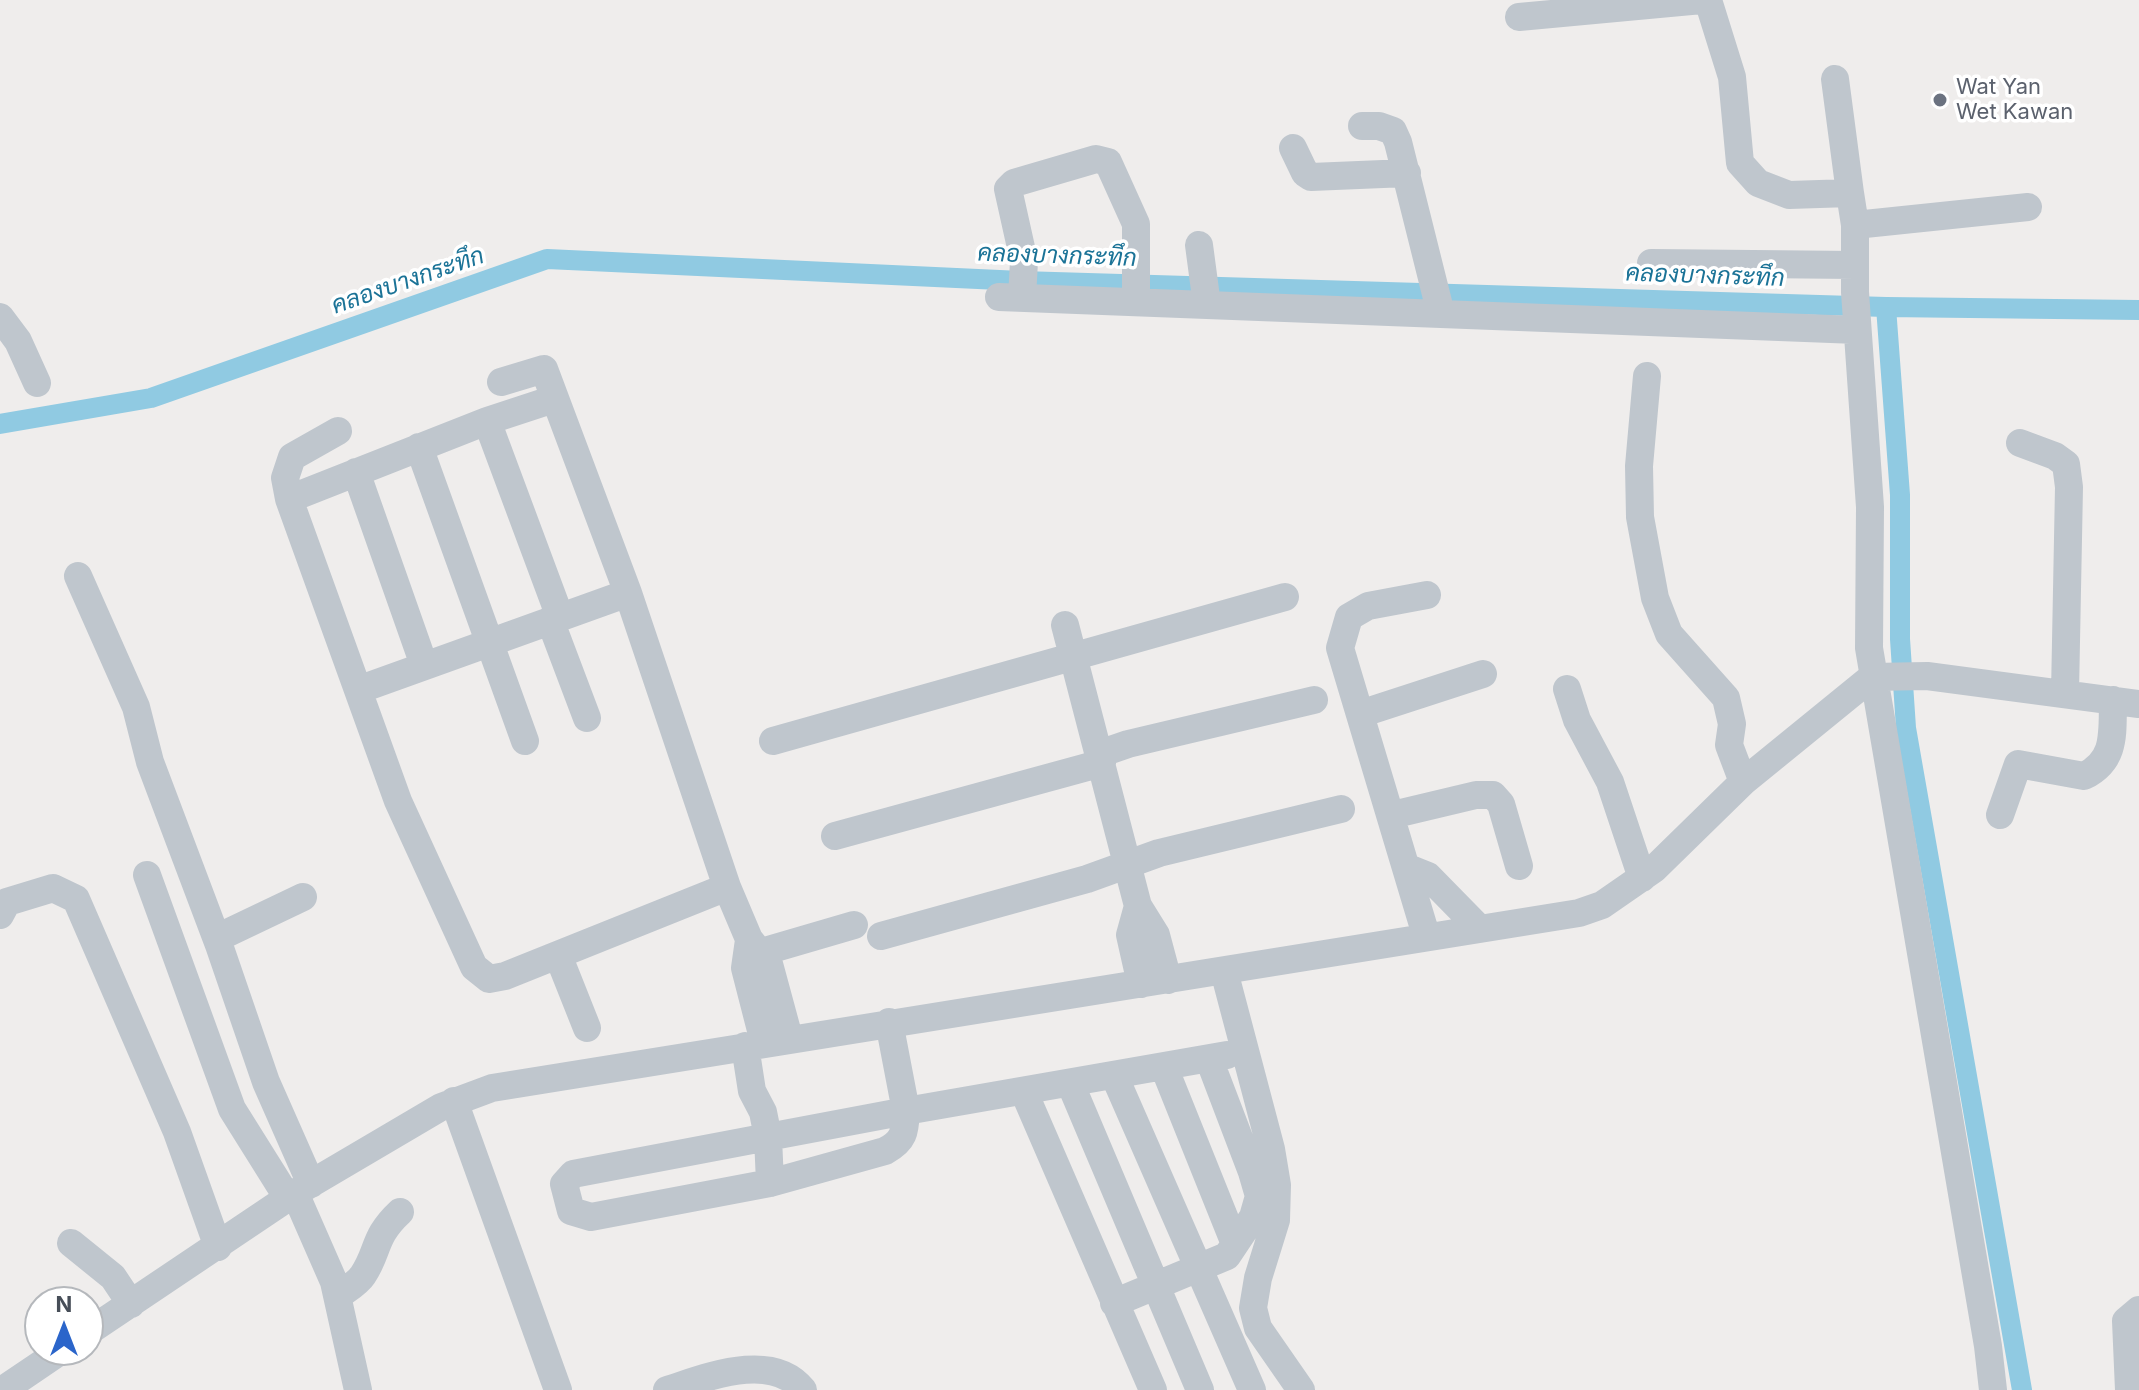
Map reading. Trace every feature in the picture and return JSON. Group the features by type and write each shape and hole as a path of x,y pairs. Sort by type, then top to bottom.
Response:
{"street":[{"path":"1519,17 1705,0 1732,77 1740,163 1758,183 1789,195 1850,193"},
{"path":"1835,79 1855,225 1856,301 1870,507 1869,648 1882,676 1993,1390"},
{"path":"1362,126 1379,126 1393,131 1407,173 1439,306"},
{"path":"1293,148 1305,173 1311,177 1407,173"},
{"path":"1135,299 1136,224 1108,162 1096,159 1014,183 1008,189 1024,261 1014,295 1135,299 1439,306 1856,301"},
{"path":"1855,225 2028,207"},
{"path":"1200,255 1206,300"},
{"path":"1651,263 1856,301"},
{"path":"0,317 18,341 37,383"},
{"path":"501,382 544,369 628,593 727,887 752,949 765,1042 752,1091 765,1125 770,1183"},
{"path":"1647,376 1639,466 1640,517 1655,598 1669,634 1726,698 1732,724 1729,745 1743,782"},
{"path":"289,499 487,421 554,399"},
{"path":"487,421 587,718"},
{"path":"338,431 292,457 285,478 289,499 398,801 474,967 489,979 558,955 727,887"},
{"path":"2020,443 2055,456 2066,464 2069,487 2065,693"},
{"path":"419,447 525,741"},
{"path":"356,472 424,665"},
{"path":"78,576 136,707 150,762 217,938 266,1082 298,1192 338,1296 358,1390"},
{"path":"358,690 628,593"},
{"path":"1426,935 1340,648 1349,617 1368,606 1427,595"},
{"path":"773,741 1285,597"},
{"path":"1065,625 1138,906 1130,935 1154,982"},
{"path":"1360,714 1483,674"},
{"path":"104,1322 273,1207 454,1101 492,1088 543,1077 1579,913 1602,905 1642,878 1743,782 1882,676 1927,676 2126,702 2106,761 2084,776 2018,764 2000,815"},
{"path":"1567,689 1577,720 1610,782 1642,878"},
{"path":"835,836 1100,758 1128,744 1314,700"},
{"path":"1392,815 1476,795 1493,795 1501,804 1519,866"},
{"path":"881,936 1128,865 1159,853 1341,809"},
{"path":"1408,868 1428,876 1478,927"},
{"path":"147,875 232,1109 298,1192"},
{"path":"0,915 7,902 53,888 76,899 177,1132 218,1247"},
{"path":"217,938 303,897"},
{"path":"752,949 854,925"},
{"path":"558,955 587,1028"},
{"path":"1224,971 1271,1149 1277,1185 1276,1220 1253,1308 1258,1328 1301,1390"},
{"path":"889,1022 906,1111 905,1132 899,1144 885,1151 770,1183 591,1217 571,1211 564,1184 573,1174 765,1125 906,1111 1071,1085 1218,1057 1259,1196 1253,1217 1227,1256 1114,1303"},
{"path":"1164,1067 1235,1244"},
{"path":"1114,1075 1252,1390"},
{"path":"1071,1085 1200,1390"},
{"path":"1024,1092 1153,1390"},
{"path":"454,1101 558,1390"},
{"path":"338,1296 362,1277 374,1244 386,1225 400,1212"},
{"path":"71,1243 113,1277 131,1304"},
{"path":"2129,1390 2126,1321 2139,1310"},
{"path":"3,1390 38,1366"},
{"path":"667,1390 743,1370 766,1369 787,1373 803,1390"}],"waterway":[{"name":"คลองบางกระทึก","path":"0,424 151,398 547,259 1021,281 1886,307 2139,310"},
{"path":"1886,307 1900,495 1900,639 1906,728 2022,1390"}],"place":[{"name":"Wat Yan Wet Kawan","path":"1940,100"}]}
